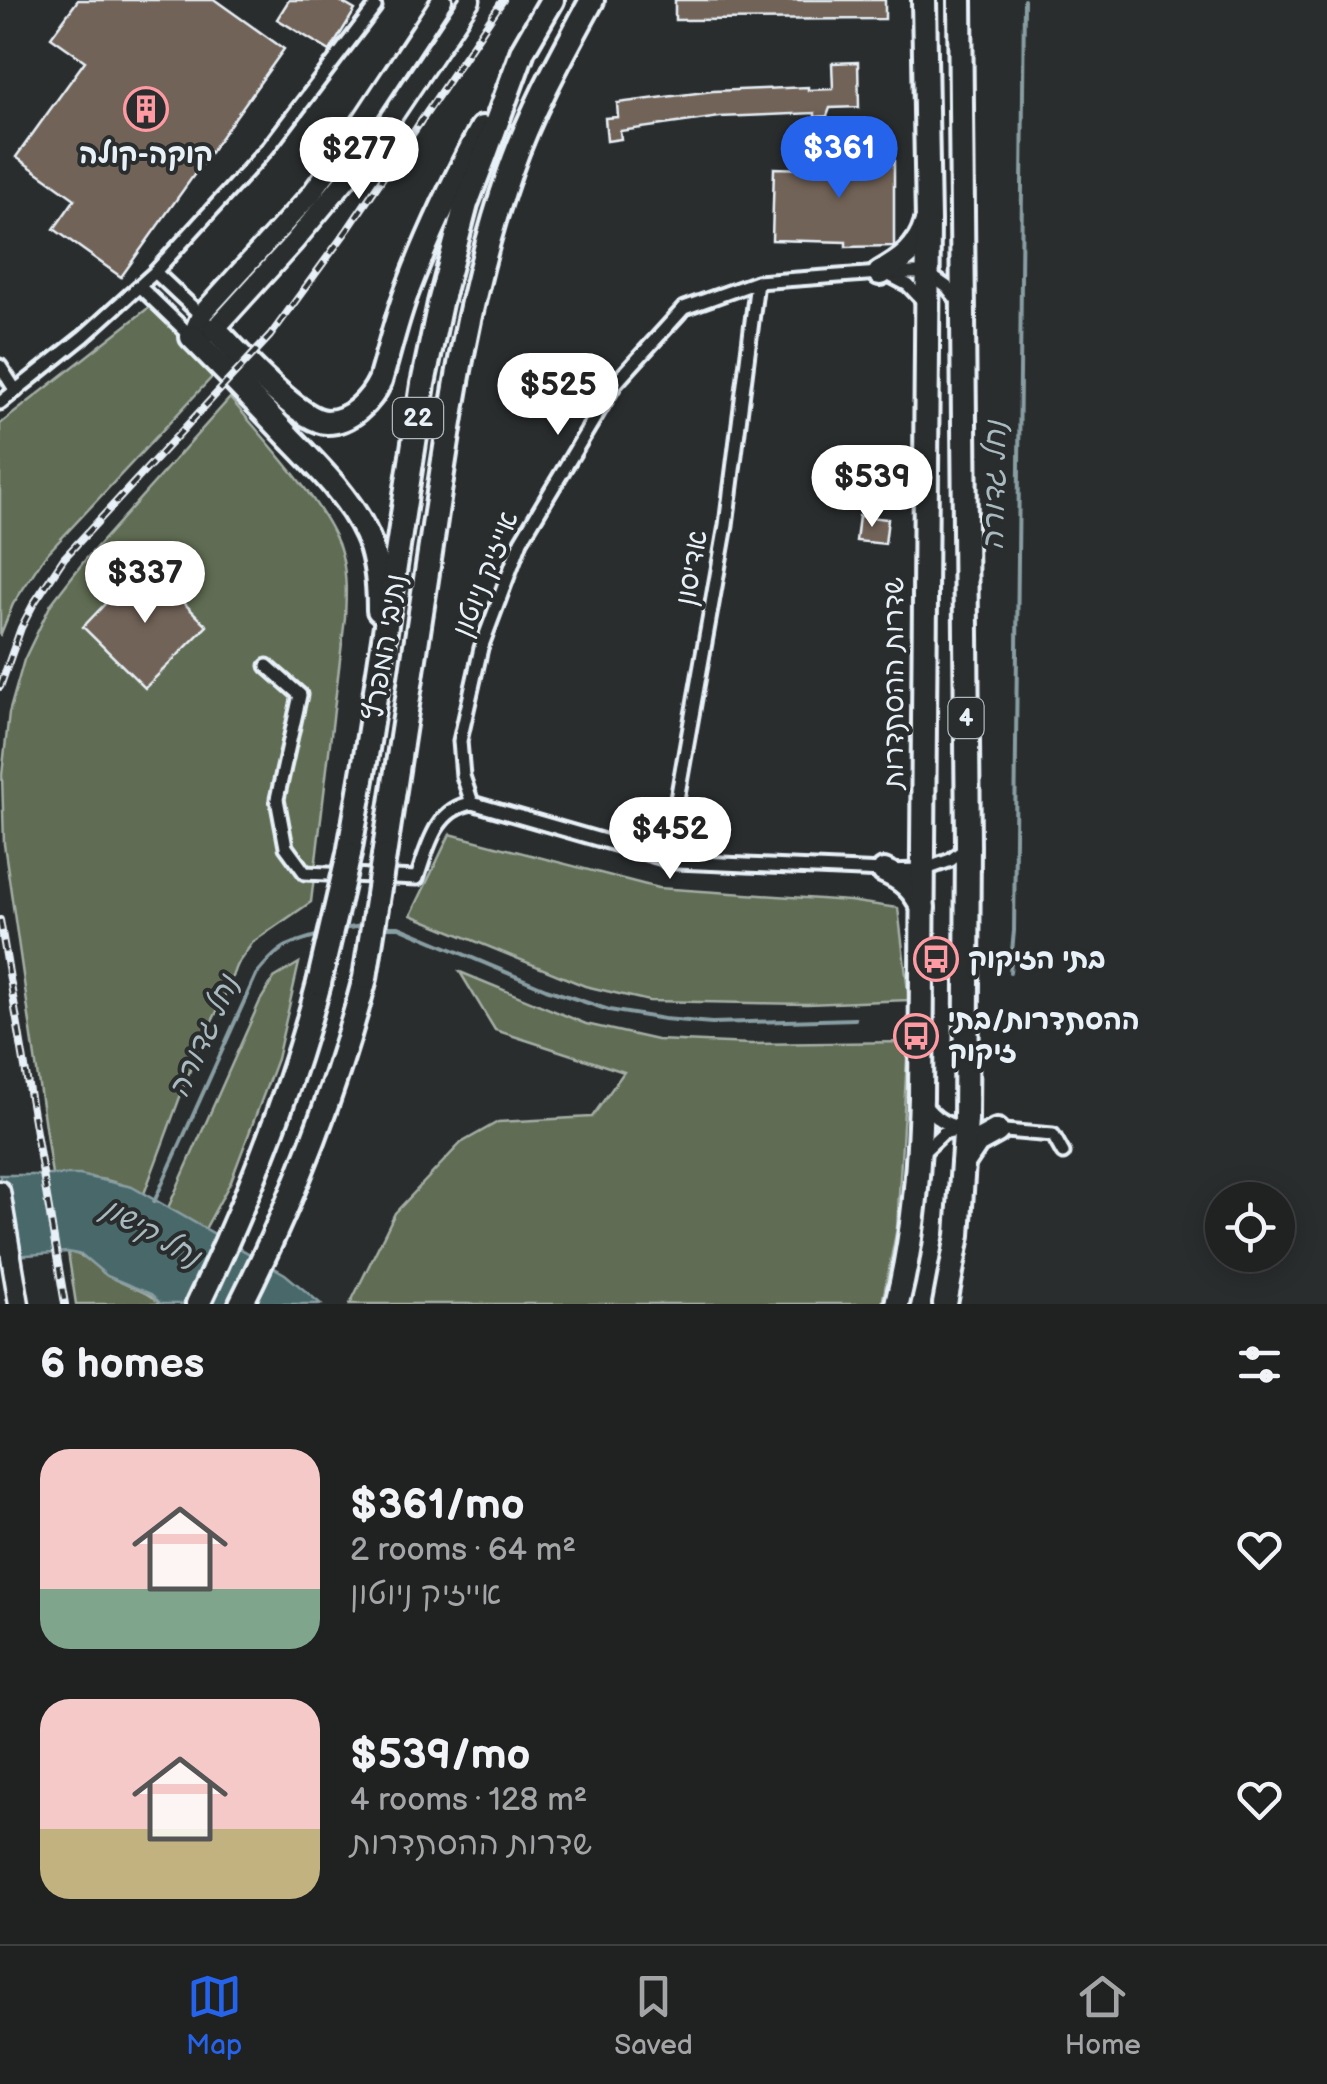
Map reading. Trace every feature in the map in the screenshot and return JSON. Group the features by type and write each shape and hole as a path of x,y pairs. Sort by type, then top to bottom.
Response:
{"highway":[{"name":"נתיבי המפרץ","path":"198,1304 234,1228 287,1090 319,984 366,762 423,384 440,303 466,204 524,50 552,0"},
{"name":"נתיבי המפרץ","path":"241,1304 275,1236 300,1172 351,1033 365,978 454,390 474,294 511,168 547,85 592,0"},
{"name":"שדרות ההסתדרות","path":"897,1304 904,1280 920,1156 928,221 924,0"},
{"name":"4","path":"945,1304 958,1235 965,1128 968,846 960,0"},
{"path":"202,327 314,418 327,422 345,418 365,403 380,380 406,293 452,185 524,50"},
{"path":"880,274 919,242 928,221"},
{"path":"202,327 326,476 368,537 379,602 366,762"},
{"path":"884,871 904,881 923,908"},
{"path":"963,1163 977,1142 997,1131"}],"street":[{"path":"202,327 311,194 442,0"},
{"path":"202,327 294,242 367,154 470,0"},
{"path":"0,403 156,272 268,148 376,7"},
{"path":"156,272 202,327"},
{"path":"926,272 947,287 962,308"},
{"name":"אייזיק ניוטון","path":"472,803 463,776 460,740 481,648 521,541 615,384 684,308 757,282 926,272"},
{"path":"880,274 901,280 926,306"},
{"name":"אדיסון","path":"666,861 726,525 757,282"},
{"path":"140,287 202,327"},
{"path":"0,366 16,390"},
{"path":"266,666 300,694 277,799 286,848 305,872 417,878 434,828 457,806 472,803 666,861 884,871 923,858"},
{"path":"884,871 923,858 952,860 968,846"},
{"path":"921,1098 937,1119 965,1128 1053,1135 1063,1154"},
{"path":"920,1156 943,1133 965,1128"},
{"path":"0,1191 19,1304"}],"green space":[{"path":"152,305 214,375 44,557 13,604 0,636 0,424"},
{"path":"230,398 294,474 336,538 345,572 345,618 311,902 253,942 236,966 196,1054 144,1194 100,1179 52,1175 4,844 2,775 9,713 24,660 51,604 85,560"},
{"path":"450,834 658,888 898,908 909,1000 807,1004 649,1001 585,986 411,915"},
{"path":"299,963 277,1059 231,1181 205,1229 168,1208 260,1001 274,978"},
{"path":"460,972 586,1024 657,1040 751,1044 908,1042 897,1228 882,1304 350,1304 395,1213 461,1143 498,1122 592,1117 624,1072 495,1030"},
{"path":"68,1252 82,1256 110,1277 161,1304 76,1304"}],"water":[{"name":"נחל קישון","path":"0,1175 80,1175 132,1187 285,1274 321,1304 161,1304 151,1294 107,1276 82,1255 68,1252 0,1257"}],"building":[{"name":"קוקה-קולה","path":"78,0 215,0 284,49 121,277 54,229 75,199 16,157 85,61 51,37"},
{"path":"289,0 338,0 355,10 330,51 277,19"},
{"path":"675,0 885,0 885,19 675,20"},
{"path":"858,62 859,107 830,108 827,116 815,117 815,113 720,117 620,131 621,139 607,141 605,118 618,117 617,103 713,91 833,89 832,63"},
{"path":"894,145 894,246 846,247 846,242 772,240 774,168 846,170 845,146"},
{"path":"859,516 888,519 885,544 856,541"},
{"path":"144,563 207,626 145,688 83,627"}],"waterway":[{"name":"נחל גדורה","path":"1010,972 1014,931 1024,0"},
{"name":"נחל גדורה","path":"342,929 362,926"},
{"name":"נחל גדורה","path":"382,927 399,927 546,989 609,1010 712,1023 855,1019"},
{"name":"נחל גדורה","path":"154,1202 256,975 285,947 323,934"}],"railway":[{"path":"0,687 21,628 64,558 270,336 348,229 503,0"},
{"path":"0,920 65,1304"}],"place":[{"name":"קוקה-קולה","path":"146,109"},
{"name":"בתי הזיקוק","path":"936,959"},
{"name":"ההסתדרות/בתי זיקוק","path":"916,1036"}]}
